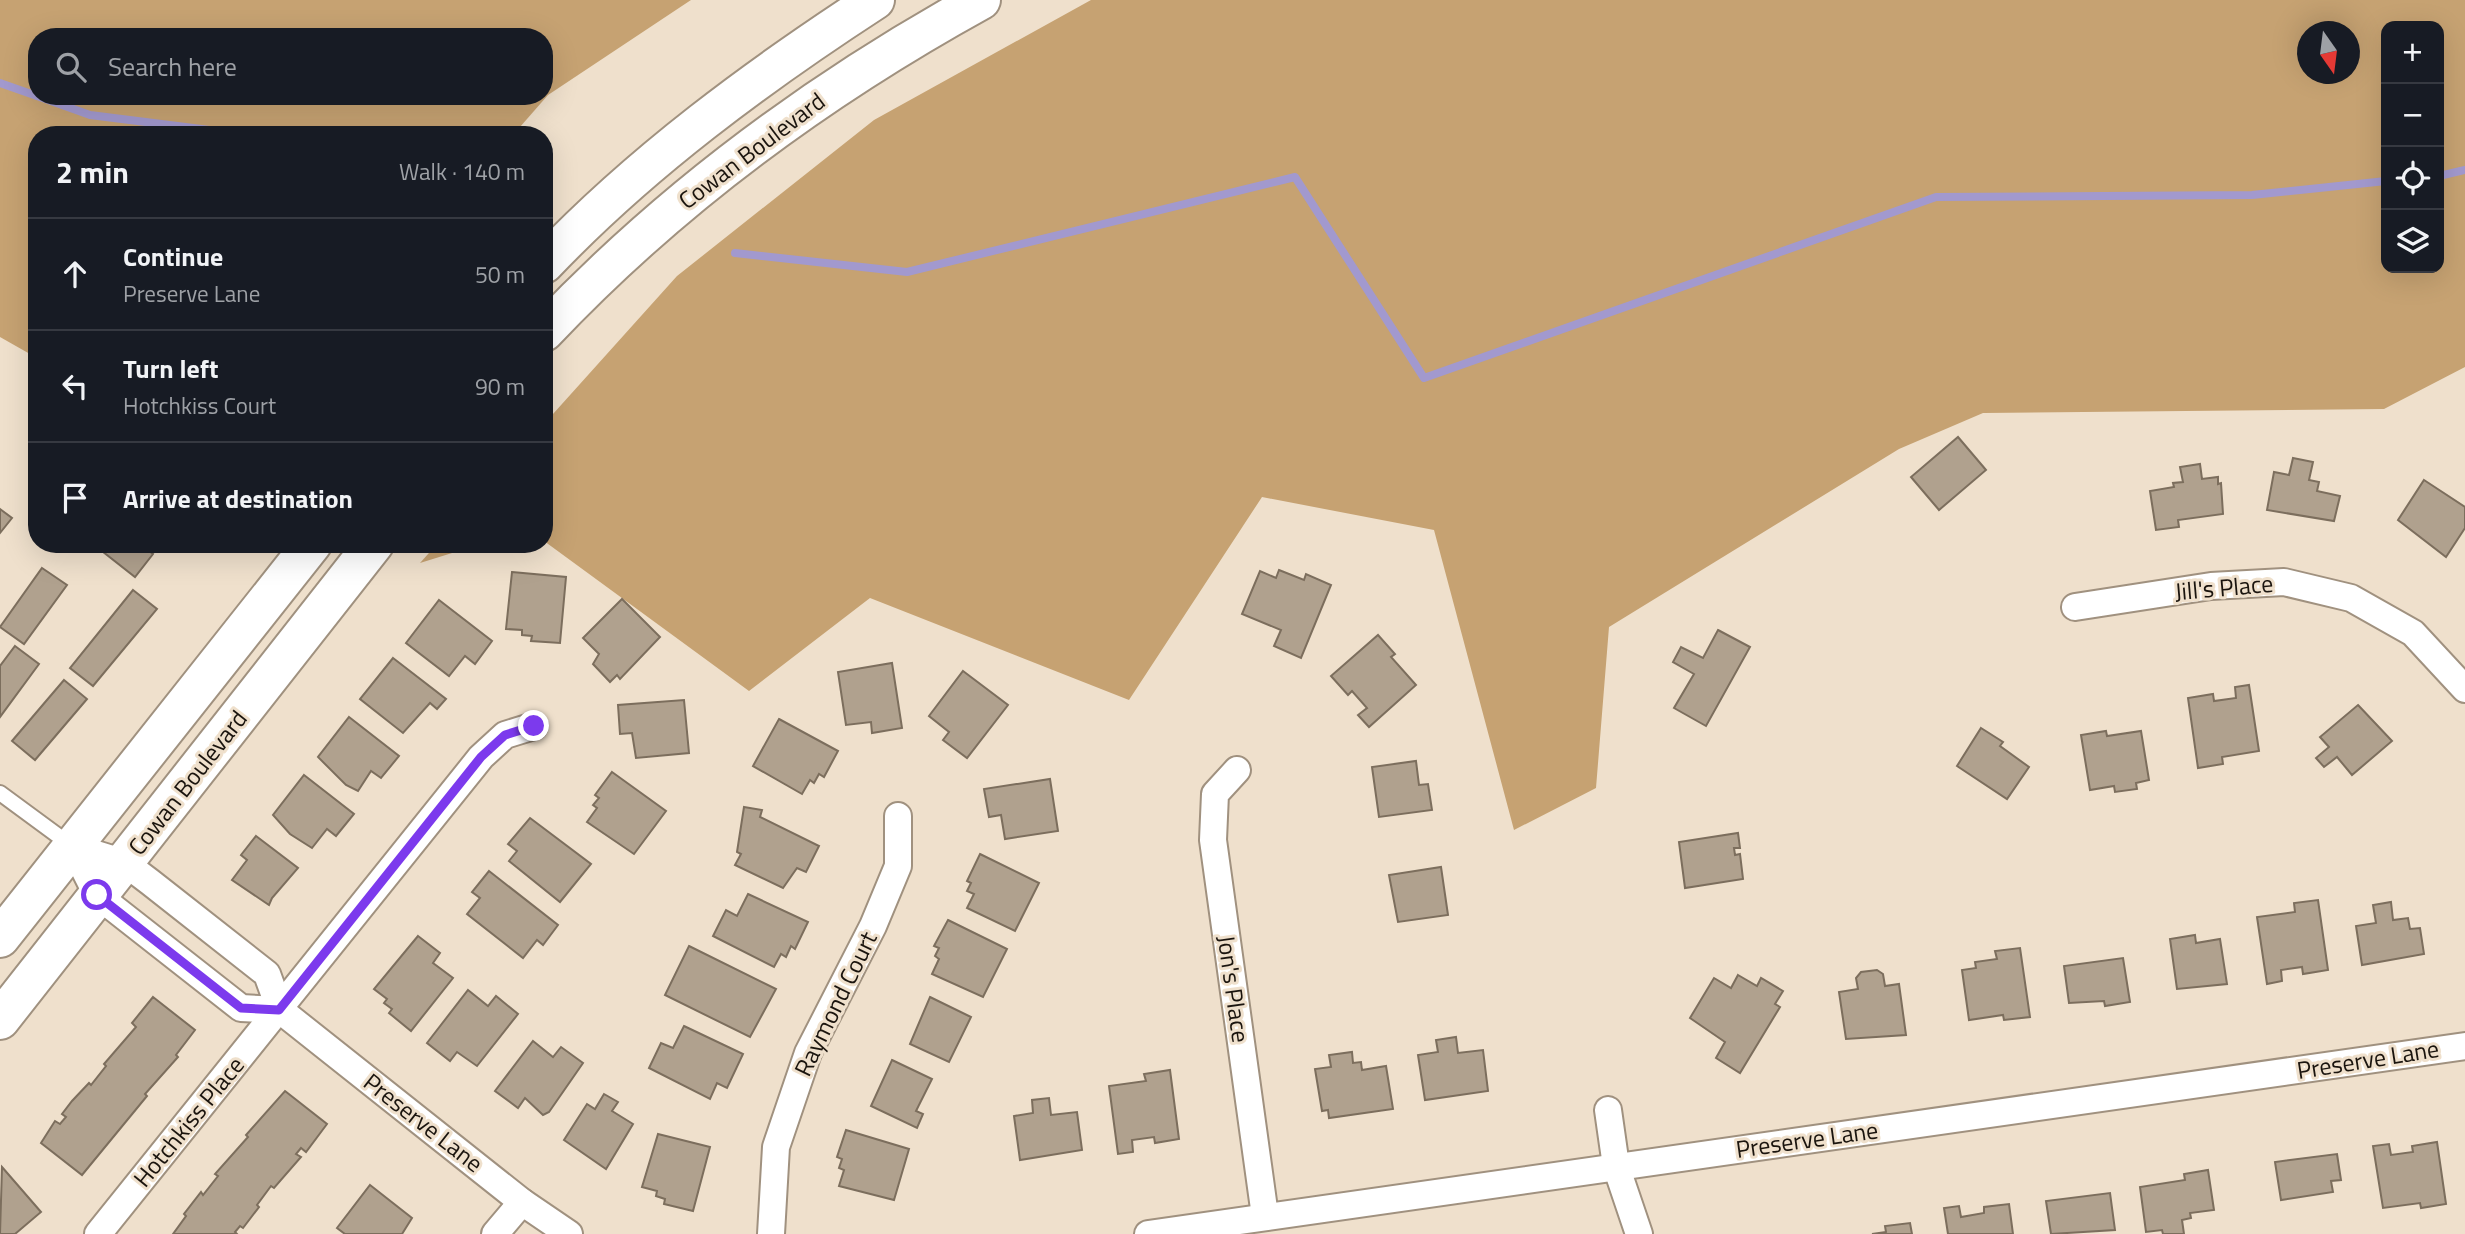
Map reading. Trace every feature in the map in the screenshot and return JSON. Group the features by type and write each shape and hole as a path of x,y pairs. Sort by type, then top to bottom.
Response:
{"main road":[{"name":"Cowan Boulevard","path":"553,254 662,156 733,98 876,0"},
{"name":"Cowan Boulevard","path":"553,322 598,275 701,186 909,39 981,0"},
{"name":"Cowan Boulevard","path":"0,938 305,553"},
{"name":"Cowan Boulevard","path":"0,1020 367,553"}],"street":[{"name":"Jill's Place","path":"2075,607 2211,586 2284,582 2351,598 2413,633 2465,689"},
{"name":"Hotchkiss Place","path":"98,1234 481,757 505,735 534,726"},
{"name":"Jon's Place","path":"1237,770 1215,794 1213,840 1265,1216"},
{"name":"Raymond Court","path":"771,1234 776,1147 808,1053 873,926 898,866 898,816"},
{"path":"73,847 125,863 267,974 279,1010 241,1008 97,895 73,847"},
{"name":"Preserve Lane","path":"279,1010 522,1202 569,1234"},
{"name":"Preserve Lane","path":"1148,1234 2465,1045"},
{"path":"1608,1110 1616,1166 1639,1234"},
{"path":"495,1234 522,1202"}],"lane":[{"path":"0,793 73,847"}],"shaded area":[{"path":"0,0 691,0 553,92 553,28 28,28 28,105 539,105 521,126 28,126 28,353 0,337"},
{"path":"1091,0 2465,0 2465,367 2384,409 1983,413 1899,449 1609,627 1596,788 1514,830 1434,530 1262,497 1129,700 870,598 749,691 553,548 553,414 677,276 874,120"},
{"path":"429,553 452,553 420,563"}],"building":[{"path":"1958,437 1986,470 1939,510 1911,477"},
{"path":"2293,458 2313,462 2309,480 2319,482 2317,491 2340,496 2334,521 2267,510 2274,472 2289,475"},
{"path":"2200,464 2202,479 2218,477 2218,484 2221,483 2223,514 2178,520 2179,527 2156,530 2150,491 2174,487 2173,483 2183,482 2180,467"},
{"path":"2424,480 2465,507 2465,528 2446,557 2398,520"},
{"path":"0,509 12,518 0,533"},
{"path":"104,553 153,554 135,577"},
{"path":"42,568 67,585 24,644 0,627"},
{"path":"1279,570 1304,580 1306,574 1331,585 1301,658 1274,646 1281,630 1242,614 1260,571 1276,578"},
{"path":"512,572 566,577 560,643 531,641 532,636 522,635 522,630 506,629"},
{"path":"133,590 157,609 93,686 70,668"},
{"path":"622,599 660,637 620,679 617,675 610,682 593,664 599,654 583,638"},
{"path":"439,600 492,641 475,664 465,656 449,676 406,643"},
{"path":"1718,630 1750,647 1706,726 1674,708 1694,674 1673,662 1681,647 1703,658"},
{"path":"1378,635 1395,654 1391,657 1416,685 1369,727 1358,715 1367,708 1352,691 1348,695 1331,676"},
{"path":"15,646 39,664 0,717 0,666"},
{"path":"393,658 446,699 437,709 430,703 403,733 360,699"},
{"path":"892,663 902,728 872,733 871,722 846,725 838,672"},
{"path":"963,671 1008,705 967,758 943,740 949,732 929,716"},
{"path":"64,680 87,699 35,760 12,741"},
{"path":"2249,685 2259,751 2222,757 2223,764 2198,768 2188,698 2213,694 2214,701 2236,698 2235,687"},
{"path":"684,700 689,753 636,758 632,733 620,734 618,705"},
{"path":"2358,705 2392,741 2352,775 2337,757 2324,767 2316,758 2329,747 2320,737"},
{"path":"349,717 399,756 381,778 371,771 358,791 346,785 318,757"},
{"path":"779,719 838,751 824,777 819,774 814,783 810,780 802,794 753,766"},
{"path":"1981,728 2003,742 2000,746 2029,767 2007,799 1957,766"},
{"path":"2106,731 2107,736 2141,731 2149,780 2136,783 2137,789 2115,792 2114,786 2090,790 2081,735"},
{"path":"1416,761 1419,785 1428,784 1432,810 1379,817 1372,767"},
{"path":"612,772 666,811 634,854 587,822 597,808 593,805 599,798 595,795"},
{"path":"304,775 354,814 336,836 327,829 312,848 290,834 273,815"},
{"path":"1050,779 1058,831 1005,839 1001,815 989,817 984,789"},
{"path":"744,807 762,810 760,817 819,846 806,872 797,868 783,888 735,865 741,854 737,852"},
{"path":"530,818 591,864 560,902 509,861 517,851 508,844"},
{"path":"1738,833 1740,848 1734,848 1735,855 1740,854 1743,879 1685,888 1679,842"},
{"path":"256,836 298,868 269,905 232,880 247,860 241,855"},
{"path":"980,854 1039,883 1015,931 967,908 974,894 967,891 971,883 967,881"},
{"path":"1441,867 1448,915 1398,922 1389,875"},
{"path":"489,871 558,925 543,945 537,940 523,958 467,914 480,898 472,892"},
{"path":"748,894 808,922 795,949 791,946 786,957 781,954 774,967 713,936 726,910 737,916"},
{"path":"2318,900 2328,970 2303,974 2302,967 2281,970 2282,981 2267,984 2257,917 2295,912 2294,903"},
{"path":"2391,902 2393,920 2408,918 2410,929 2420,928 2424,954 2362,965 2356,926 2376,923 2373,905"},
{"path":"948,920 1007,949 983,997 932,974 939,959 935,956 939,948 934,946"},
{"path":"2195,935 2196,943 2220,939 2227,984 2177,989 2170,939"},
{"path":"418,936 440,953 433,963 453,978 411,1031 389,1013 392,1009 384,1003 387,999 374,989"},
{"path":"689,946 776,989 750,1037 665,995"},
{"path":"2020,948 2030,1017 2004,1020 2003,1015 1969,1020 1962,970 1976,968 1975,962 1997,959 1995,951"},
{"path":"2123,958 2130,1002 2105,1006 2104,1001 2069,1003 2064,966"},
{"path":"1877,970 1883,974 1885,986 1899,984 1906,1035 1846,1039 1839,992 1858,989 1856,978 1861,972"},
{"path":"1738,975 1757,986 1761,978 1783,991 1775,1004 1780,1007 1740,1073 1716,1058 1725,1042 1690,1018 1714,978 1731,988"},
{"path":"468,990 488,1006 496,996 518,1014 477,1066 457,1052 450,1061 427,1043"},
{"path":"153,997 195,1030 176,1055 178,1057 145,1094 147,1096 82,1175 41,1143 55,1121 60,1124 66,1117 62,1114 72,1101 89,1083 91,1085 106,1066 104,1064 136,1027 132,1023"},
{"path":"930,997 971,1017 949,1062 910,1044"},
{"path":"684,1026 743,1054 727,1088 717,1083 710,1099 649,1068 661,1043 673,1048"},
{"path":"1456,1037 1458,1053 1483,1050 1488,1091 1425,1100 1418,1055 1438,1052 1436,1040"},
{"path":"533,1041 553,1057 561,1047 583,1063 549,1112 543,1115 525,1098 518,1108 495,1091"},
{"path":"1352,1052 1353,1063 1361,1062 1362,1070 1386,1066 1393,1109 1329,1118 1328,1110 1322,1111 1315,1069 1331,1067 1329,1055"},
{"path":"892,1060 932,1079 916,1111 923,1114 917,1128 871,1106"},
{"path":"1170,1070 1179,1139 1155,1143 1154,1137 1132,1140 1133,1152 1118,1154 1109,1086 1146,1081 1144,1074"},
{"path":"285,1091 327,1124 306,1152 301,1148 296,1154 301,1157 274,1188 271,1186 243,1228 240,1226 235,1232 237,1234 173,1234 201,1192 203,1195 218,1176 215,1174"},
{"path":"604,1094 618,1102 612,1111 633,1124 606,1169 564,1140 587,1104 595,1109"},
{"path":"1049,1098 1051,1115 1077,1112 1082,1150 1020,1160 1014,1116 1033,1113 1032,1100"},
{"path":"846,1130 909,1149 894,1200 839,1186 844,1170 839,1168 842,1159 837,1157"},
{"path":"658,1134 710,1147 693,1211 664,1204 665,1199 656,1196 657,1191 642,1187"},
{"path":"2437,1142 2446,1204 2421,1208 2420,1203 2383,1208 2373,1146 2389,1144 2391,1155 2413,1152 2412,1146"},
{"path":"2337,1154 2341,1180 2331,1181 2333,1192 2281,1200 2275,1162"},
{"path":"2,1167 41,1212 15,1234 0,1234"},
{"path":"2208,1170 2214,1210 2190,1213 2191,1218 2182,1220 2184,1234 2163,1234 2162,1230 2146,1232 2140,1187 2185,1180 2184,1174"},
{"path":"370,1185 412,1218 402,1234 345,1234 337,1228"},
{"path":"2110,1193 2115,1230 2051,1234 2046,1201"},
{"path":"2009,1204 2013,1234 1948,1234 1944,1208 1959,1206 1961,1217 1984,1213 1984,1207"},
{"path":"1910,1223 1912,1234 1872,1234 1886,1232 1885,1226"}],"waterway":[{"path":"0,83 28,93"},
{"path":"62,105 90,115 177,126"},
{"path":"2444,175 2465,170"},
{"path":"735,253 907,272 1295,177 1424,378 1936,197 2252,195 2381,182"}],"route":[{"path":"97,895 241,1008 279,1010 481,757 505,735 534,726"}]}
